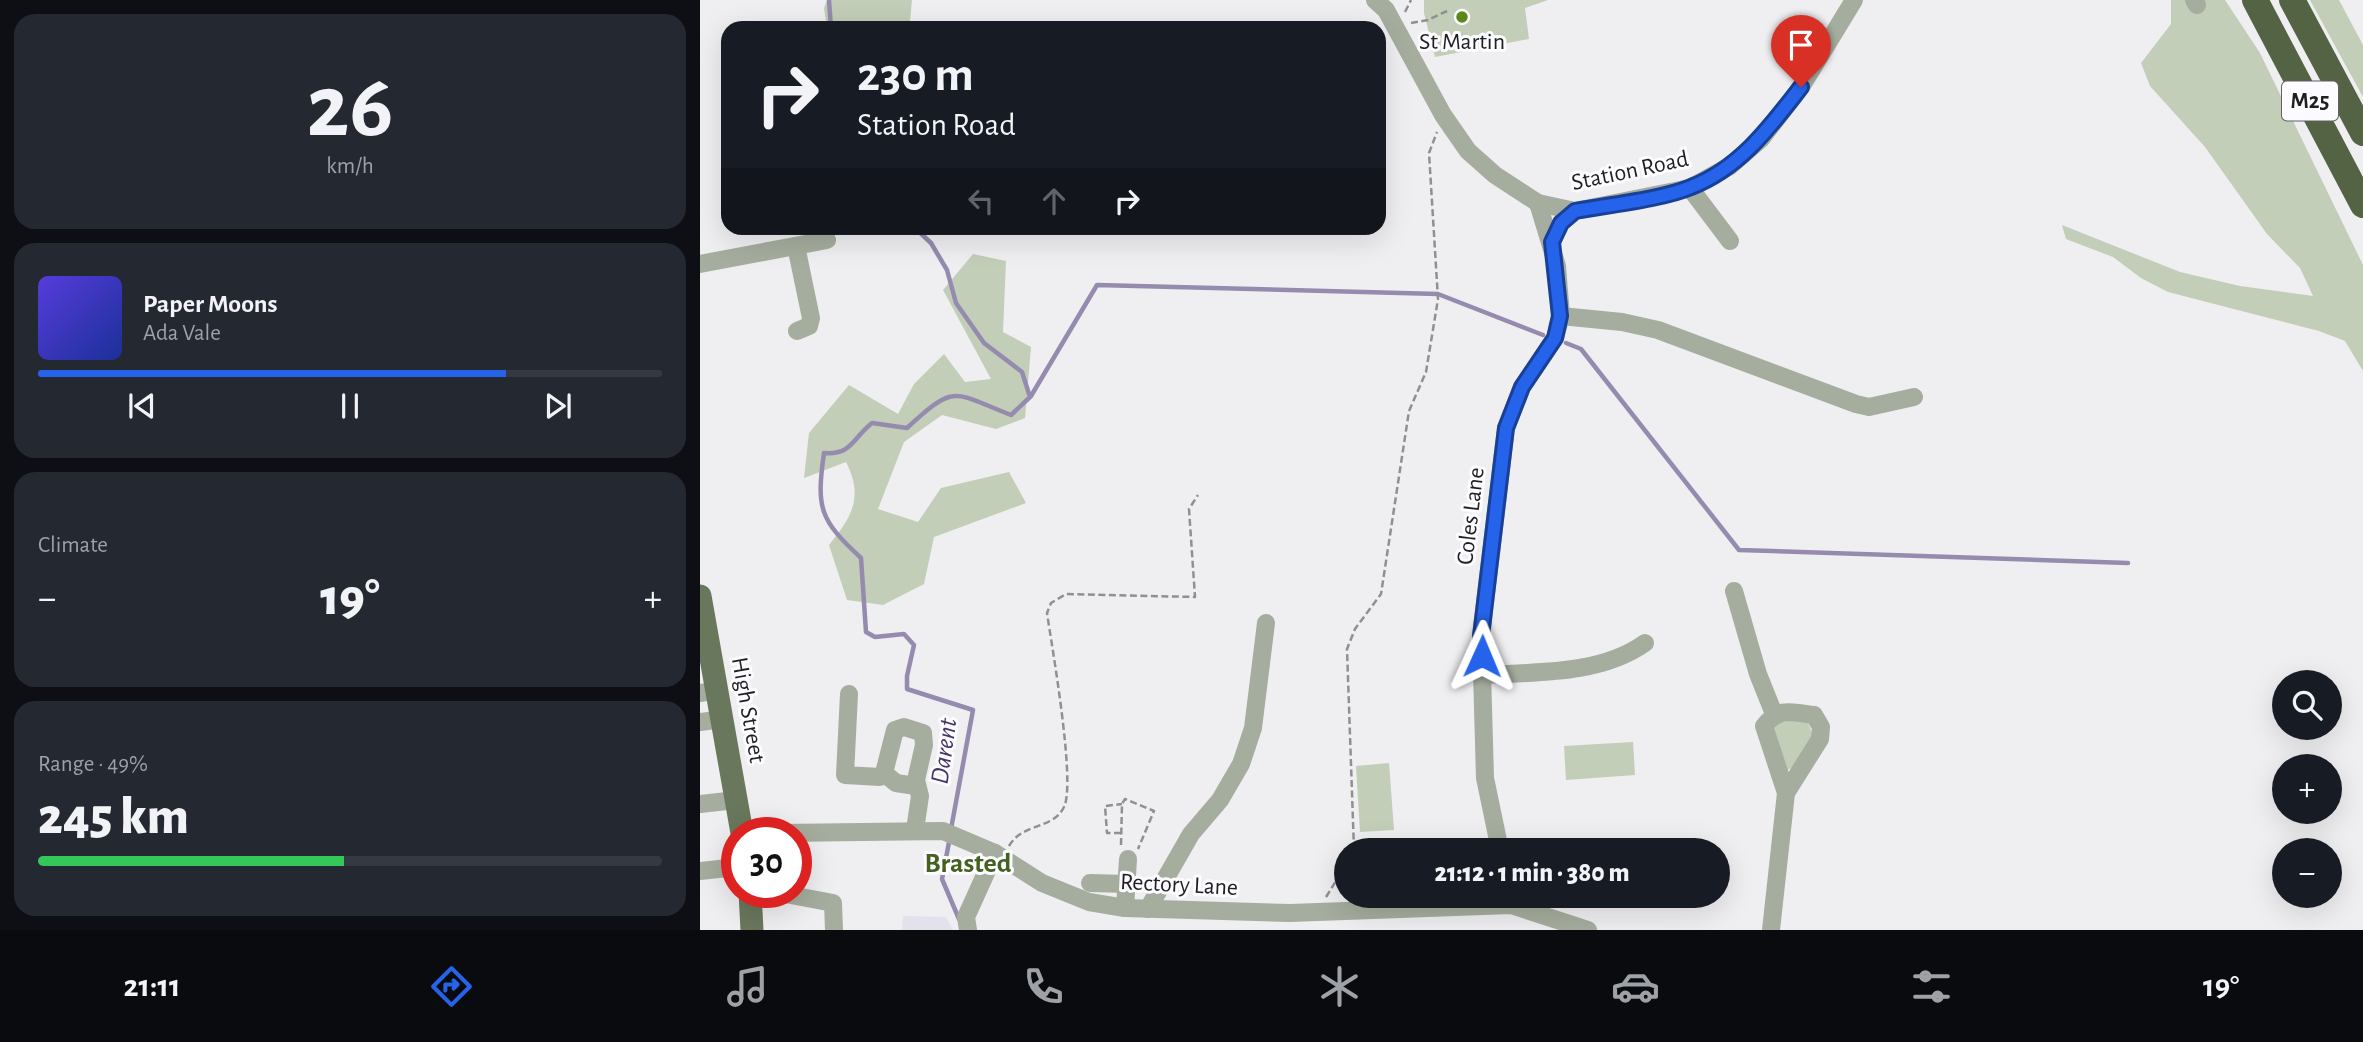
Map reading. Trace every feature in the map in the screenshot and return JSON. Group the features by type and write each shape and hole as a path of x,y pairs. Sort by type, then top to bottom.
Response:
{"highway":[{"name":"M25","path":"2255,0 2363,205"},
{"name":"M25","path":"2292,0 2363,133"}],"main road":[{"name":"High Street","path":"700,596 711,720 739,817"},
{"path":"751,908 752,930"}],"street":[{"path":"1375,0 1394,25 1443,115 1468,151 1495,175 1538,203"},
{"name":"Station Road","path":"1538,203 1575,211 1690,188 1730,166 1761,139 1801,87 1854,0"},
{"path":"1690,188 1730,241"},
{"name":"Coles Lane","path":"1498,838 1485,778 1481,636 1506,428 1522,387 1555,338 1560,316 1552,242 1538,203"},
{"path":"1552,242 1561,223 1575,211"},
{"path":"700,264 827,240"},
{"path":"796,247 811,318 808,326 797,331"},
{"path":"1560,316 1622,322 1658,330 1869,407 1914,397"},
{"path":"1734,591 1758,674 1774,714"},
{"path":"1148,909 1191,834 1220,800 1241,764 1253,728 1266,623"},
{"path":"1483,675 1551,671 1606,662 1645,643"},
{"path":"849,694 845,775 880,777 884,774 895,730 900,726 923,733 916,786 920,796 915,830"},
{"path":"1772,930 1786,793 1764,726 1774,714 1782,710 1814,715 1821,727 1820,738 1786,793"},
{"path":"884,774 896,783 916,786"},
{"path":"700,803 736,800"},
{"name":"Rectory Lane","path":"812,832 915,830 949,833 999,856 1039,882 1088,902 1125,908 1221,913 1371,908"},
{"path":"968,930 965,917 999,856"},
{"path":"1090,883 1130,865"},
{"path":"1125,908 1130,865"},
{"path":"700,871 721,869"},
{"path":"812,899 833,903 834,930"},
{"name":"Rectory Lane","path":"1532,908 1588,930"}],"path":[{"path":"1394,25 1428,20 1447,11"},
{"path":"1354,838 1347,649 1355,629 1381,594 1409,411 1426,372 1438,300 1429,153 1443,115"},
{"path":"999,856 1016,835 1060,815 1066,805 1066,752 1047,613 1051,603 1066,594 1195,597 1189,509 1198,495"},
{"path":"1125,799 1154,811 1130,865 1121,833 1122,804 1125,799"},
{"path":"1121,833 1107,833 1105,806 1122,804"},
{"path":"1318,911 1334,884"}],"shaded area":[{"path":"903,916 946,917 953,930 902,930"}],"green space":[{"path":"827,0 912,0 910,21 826,21 824,8"},
{"path":"1424,0 1548,0 1525,8 1529,39 1435,57 1424,13"},
{"path":"2171,0 2225,0 2260,53 2363,265 2363,371 2345,341 2319,331 2168,292 2141,278 2113,257 2066,239 2062,225 2180,272 2240,286 2313,296 2300,268 2267,234 2205,147 2150,86 2141,63 2171,24"},
{"path":"2310,0 2339,0 2363,45 2363,97"},
{"path":"973,254 1006,261 1003,332 1031,347 1025,418 996,429 942,415 904,442 878,509 918,522 941,488 1009,472 1026,503 934,537 924,584 883,605 847,600 829,545 849,516 855,496 854,486 846,462 804,478 809,433 849,385 898,414 914,384 944,354 965,382 991,379 943,290"},
{"path":"1807,720 1814,738 1792,768 1787,770 1772,735 1773,722"},
{"path":"1633,742 1635,775 1566,780 1564,746"},
{"path":"1389,763 1394,830 1360,832 1356,766"}],"waterway":[{"name":"Darent","path":"829,0 830,21"},
{"name":"Darent","path":"922,235 931,243 947,270 956,303 984,343 1022,372 1030,397 1011,415 977,401 955,396 936,404 907,428 872,423 846,449 824,453 821,501 829,523 861,558 866,632 875,637 904,634 914,645 907,689 973,710 951,829"},
{"path":"1031,396 1097,285 1438,294 1543,335"},
{"path":"1566,343 1581,349 1739,550 2128,563"},
{"name":"Darent","path":"950,837 942,879 959,919"}],"place":[{"name":"St Martin","path":"1462,17"}],"district":[{"name":"Brasted","path":"968,864"}],"route":[{"path":"1482,656 1481,636 1506,428 1522,387 1555,338 1560,316 1557,266 1552,242 1561,223 1575,211 1690,188 1730,166 1761,139 1801,87"}]}
